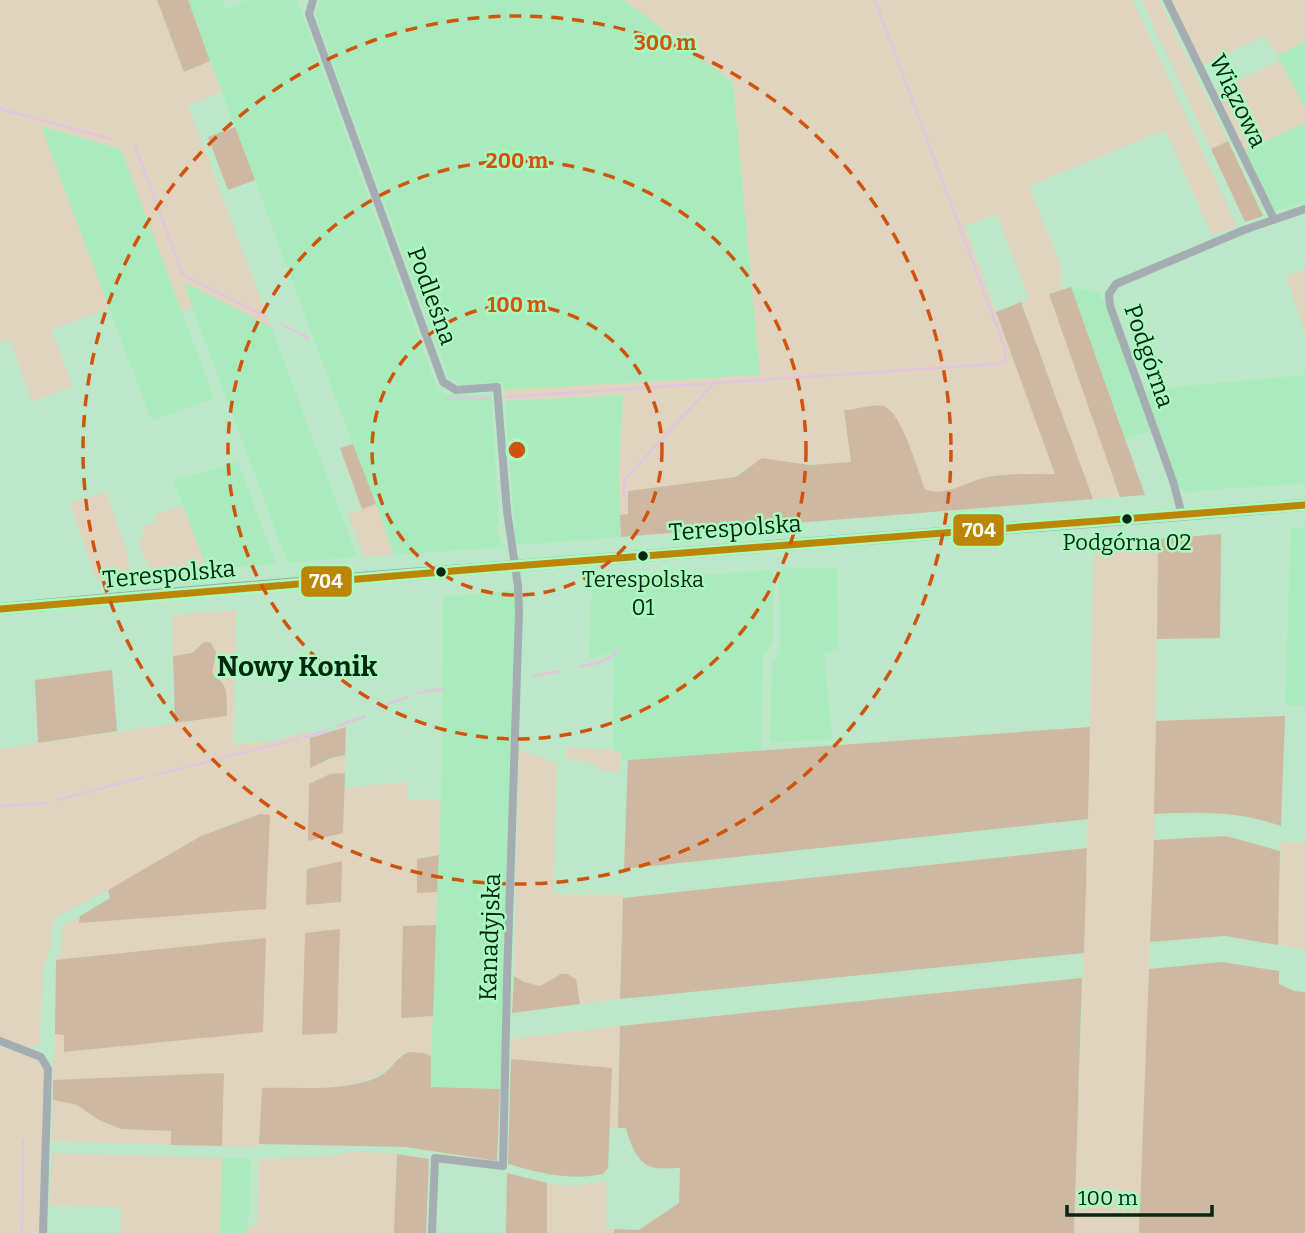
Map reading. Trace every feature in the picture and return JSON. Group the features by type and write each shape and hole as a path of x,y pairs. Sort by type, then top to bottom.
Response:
{"main road":[{"name":"Terespolska","path":"0,610 515,566 1305,505"}],"street":[{"name":"Podleśna","path":"313,0 309,13 443,382 456,390 498,387 507,511 515,566"},
{"name":"Wiązowa","path":"1167,0 1274,219"},
{"name":"Podgórna","path":"1182,515 1110,306 1109,294 1116,284 1274,219 1305,209"},
{"name":"Kanadyjska","path":"432,1233 435,1158 503,1166 519,612 515,566"},
{"path":"3,1042 40,1057 48,1069 43,1233"}],"shaded area":[{"path":"0,0 157,0 183,71 210,61 222,92 188,105 271,327 184,282 192,308 182,312 121,149 41,126 109,308 51,330 73,386 32,402 10,340 0,344"},
{"path":"157,0 188,0 210,61 184,72"},
{"path":"188,0 222,0 226,9 248,0 297,0 438,391 447,394 491,395 499,525 495,526 503,547 394,555"},
{"path":"321,0 624,0 733,82 760,375 504,390 503,382 463,385 449,378 315,14"},
{"path":"624,0 1133,0 1236,224 1233,228 1212,235 1165,130 1029,186 1062,269 1061,289 1049,294 1120,497 1093,499 1021,302 1029,300 997,214 965,226 1055,474 1001,475 983,478 947,491 925,489 898,422 875,405 844,411 851,462 761,464 745,468 736,477 629,491 628,514 620,515 619,469 623,395 505,401 504,390 760,375 733,82"},
{"path":"1141,0 1159,0 1228,141 1211,149"},
{"path":"1171,0 1305,0 1305,41 1278,56 1265,36 1203,65"},
{"path":"1305,41 1305,107 1278,56"},
{"path":"1280,61 1305,107 1305,123 1245,151 1216,91"},
{"path":"1305,123 1305,200 1275,211 1245,151"},
{"path":"40,126 121,149 214,398 152,421"},
{"path":"235,127 255,180 228,190 208,137"},
{"path":"1228,141 1263,216 1245,222 1211,149"},
{"path":"1305,269 1305,329 1304,330 1286,276"},
{"path":"183,282 271,327 355,557 288,563"},
{"path":"1071,287 1097,292 1104,301 1150,431 1126,439"},
{"path":"1071,287 1145,495 1120,497 1049,294"},
{"path":"1021,302 1093,499 621,537 620,515 628,514 628,491 736,477 762,458 810,465 851,462 844,410 868,406 883,406 896,418 925,489 947,491 983,478 1001,475 1055,474 996,312"},
{"path":"1305,375 1305,483 1182,492 1146,394 1151,389"},
{"path":"623,395 619,469 621,537 516,545 505,401"},
{"path":"353,444 376,504 362,509 340,448"},
{"path":"238,462 276,564 207,569 174,481"},
{"path":"106,492 128,553 130,576 96,579 70,503"},
{"path":"376,504 394,555 364,557 348,514"},
{"path":"183,506 207,569 152,573 138,543 143,535 141,527 157,522 154,515"},
{"path":"1305,527 1305,705 1285,705 1291,528"},
{"path":"1221,534 1220,638 1157,639 1158,539"},
{"path":"1158,539 1154,840 1139,1233 1074,1233 1094,547"},
{"path":"837,567 838,650 824,652 832,739 770,743 772,663 780,651 779,569"},
{"path":"773,570 773,642 763,656 761,750 622,760 621,753 613,750 614,653 589,658 592,583"},
{"path":"515,590 500,1089 430,1087 442,765 443,597"},
{"path":"236,610 233,744 272,741 311,731 310,768 345,755 345,773 330,774 343,833 344,788 408,782 408,800 441,799 439,855 425,856 417,892 437,892 436,925 403,927 401,1018 433,1016 431,1056 423,1053 400,1055 388,1068 373,1078 356,1084 318,1088 262,1088 259,1147 222,1146 224,1073 53,1080 55,1034 64,1034 65,1052 263,1031 265,938 56,960 61,952 62,926 80,916 79,923 269,815 233,823 211,833 56,917 51,931 53,940 43,968 40,1042 38,1046 27,1048 0,1039 0,749 227,716 223,687 212,669 216,658 211,643 203,643 187,655 173,656 172,615"},
{"path":"208,642 217,654 213,675 224,685 227,716 175,723 173,656 192,653"},
{"path":"112,670 117,731 38,743 35,680"},
{"path":"1285,716 1281,826 1234,815 1154,814 1156,721"},
{"path":"346,727 345,755 310,768 310,738"},
{"path":"1090,727 1088,819 624,869 628,760"},
{"path":"566,747 613,750 621,753 620,772 602,771 594,763 566,759"},
{"path":"519,749 557,764 553,894 623,894 620,999 580,1004 576,979 557,976 540,986 514,976"},
{"path":"345,773 343,833 308,841 309,784 330,774"},
{"path":"260,814 270,815 266,909 79,923 80,916 110,898 108,890 201,836"},
{"path":"1226,836 1280,851 1278,945 1225,936 1150,942 1154,840"},
{"path":"1281,841 1305,844 1305,949 1278,945"},
{"path":"1087,848 1084,953 620,999 623,898"},
{"path":"439,855 437,892 417,893 417,859"},
{"path":"342,861 341,902 306,905 307,869"},
{"path":"436,925 433,1016 401,1018 403,926"},
{"path":"340,929 337,1033 302,1035 305,933"},
{"path":"266,938 263,1032 64,1052 64,1035 55,1034 56,960"},
{"path":"1222,962 1279,971 1279,984 1294,991 1305,992 1305,1233 1139,1233 1149,969"},
{"path":"561,974 576,979 580,1004 512,1013 514,976 540,986"},
{"path":"1082,978 1074,1233 614,1233 614,1229 639,1230 679,1203 680,1168 656,1168 644,1163 633,1147 626,1128 618,1128 620,1026"},
{"path":"620,1026 618,1128 609,1129 611,1068 511,1059 512,1039"},
{"path":"0,1047 37,1061 45,1071 41,1233 0,1233"},
{"path":"410,1052 431,1056 431,1087 500,1089 497,1161 406,1147 259,1144 262,1088 320,1088 363,1082 382,1075 400,1057"},
{"path":"511,1059 612,1068 608,1168 603,1174 567,1176 508,1164"},
{"path":"224,1073 222,1146 171,1145 171,1131 121,1129 99,1120 77,1105 53,1100 53,1080"},
{"path":"53,1100 77,1105 99,1120 121,1129 171,1131 171,1145 52,1141"},
{"path":"355,1151 397,1154 394,1233 248,1233 249,1225 257,1226 259,1159 333,1156"},
{"path":"52,1153 222,1158 220,1233 121,1233 121,1207 49,1205"},
{"path":"397,1154 429,1159 426,1233 394,1233"},
{"path":"222,1158 251,1158 248,1233 220,1233"},
{"path":"507,1173 547,1183 547,1233 506,1233"},
{"path":"607,1181 606,1229 614,1229 614,1233 547,1233 547,1183 577,1185"}],"waterway":[{"path":"624,497 624,480 714,383 996,364 1005,361 1006,351 875,0"},
{"path":"0,109 111,139"},
{"path":"135,146 183,275 265,316"},
{"path":"281,324 308,338"},
{"path":"508,397 714,383"},
{"path":"448,399 489,398"},
{"path":"581,667 608,659 619,647"},
{"path":"534,676 560,671"},
{"path":"418,693 443,689"},
{"path":"379,707 408,697"},
{"path":"338,726 365,716"},
{"path":"305,737 328,730"},
{"path":"155,775 298,739"},
{"path":"58,800 144,777"},
{"path":"0,806 47,803"},
{"path":"22,1233 23,1140"}],"transit line":[{"name":"704","path":"0,609 1305,505"}],"place":[{"name":"Podgórna 02","path":"1127,519"},
{"name":"Terespolska 01","path":"643,556"}],"district":[{"name":"Nowy Konik","path":"297,666"}]}
